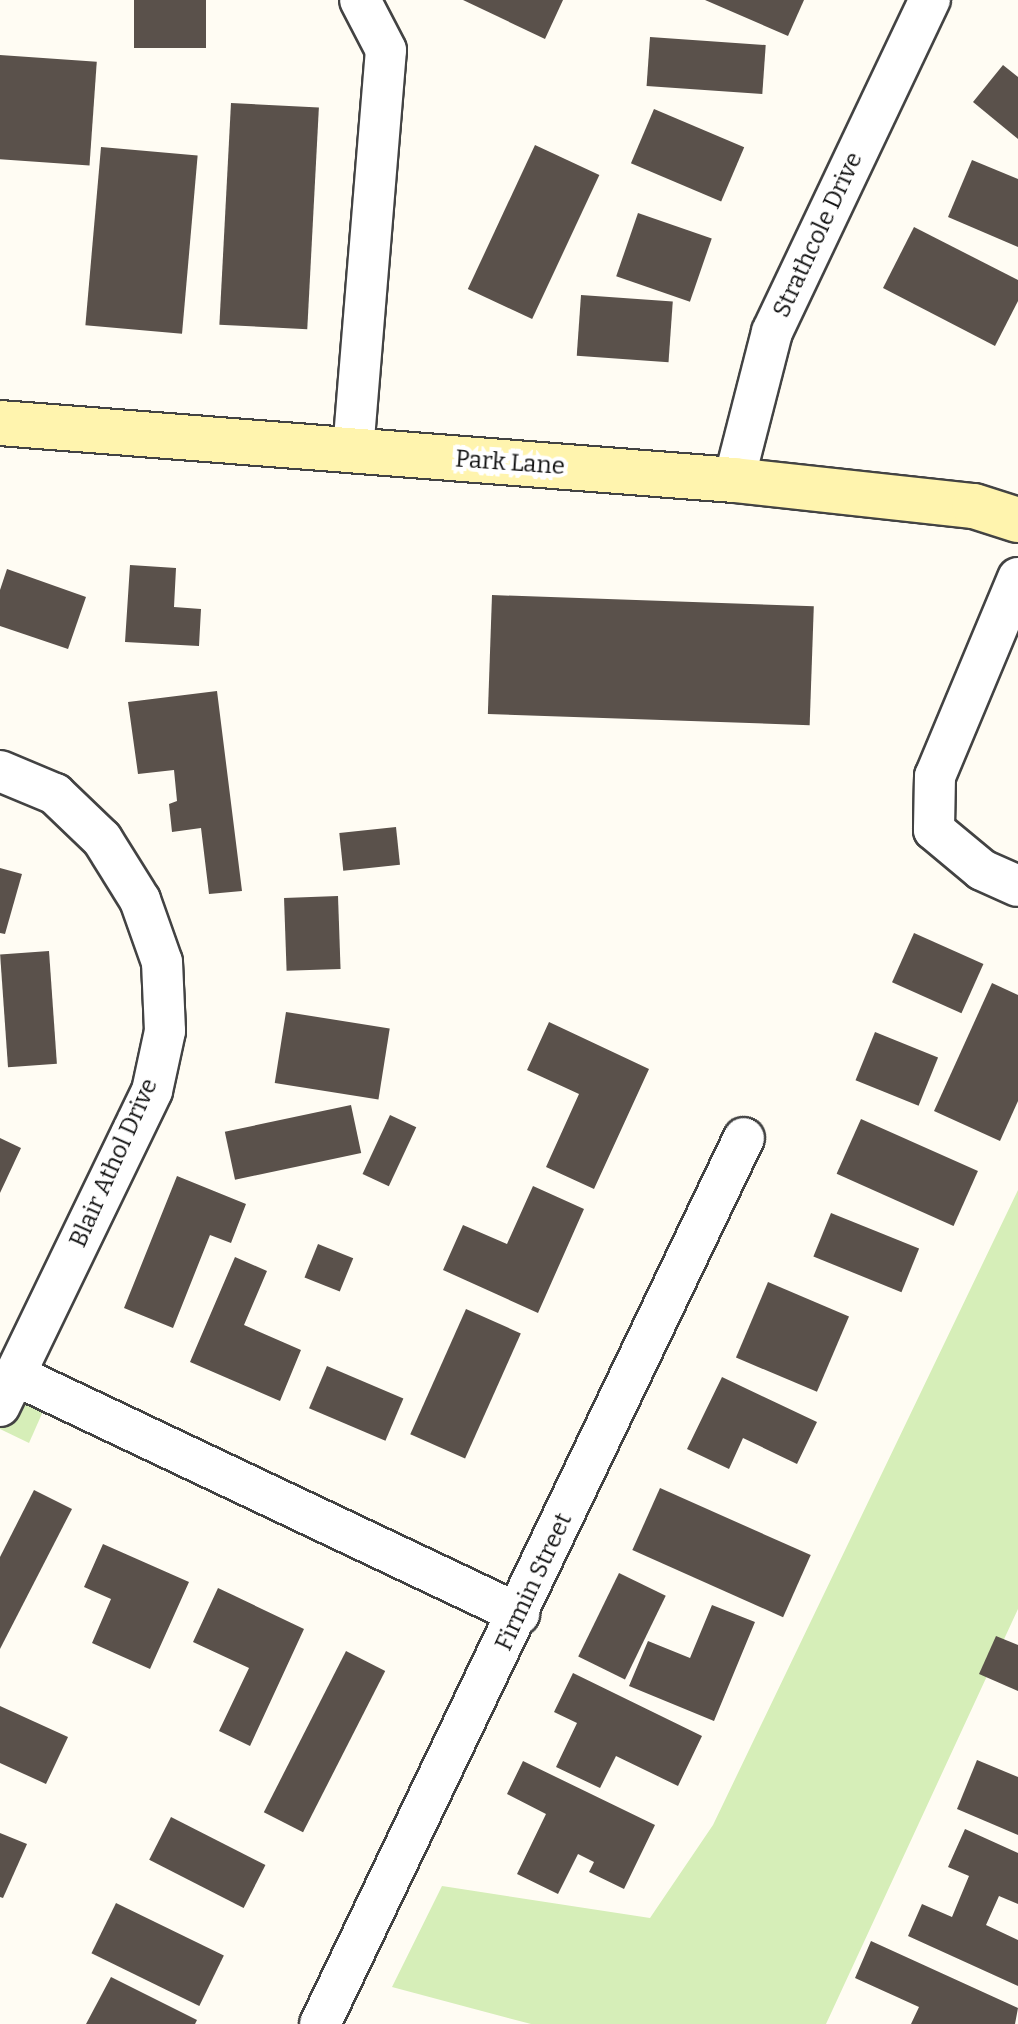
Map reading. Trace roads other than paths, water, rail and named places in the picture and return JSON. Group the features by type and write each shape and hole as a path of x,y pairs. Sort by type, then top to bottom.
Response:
{"street":[{"path":"353,451 386,50 360,0"},
{"name":"Strathcole Drive","path":"734,480 772,332 930,0"},
{"name":"Park Lane","path":"0,423 734,480 974,506 1018,520"},
{"path":"1018,578 935,776 934,830 982,870 1018,886"},
{"name":"Blair Athol Drive","path":"0,771 55,794 102,839 140,900 162,962 165,1031 152,1091 8,1390 519,1614"},
{"name":"Firmin Street","path":"320,2024 519,1614 744,1138"}]}
